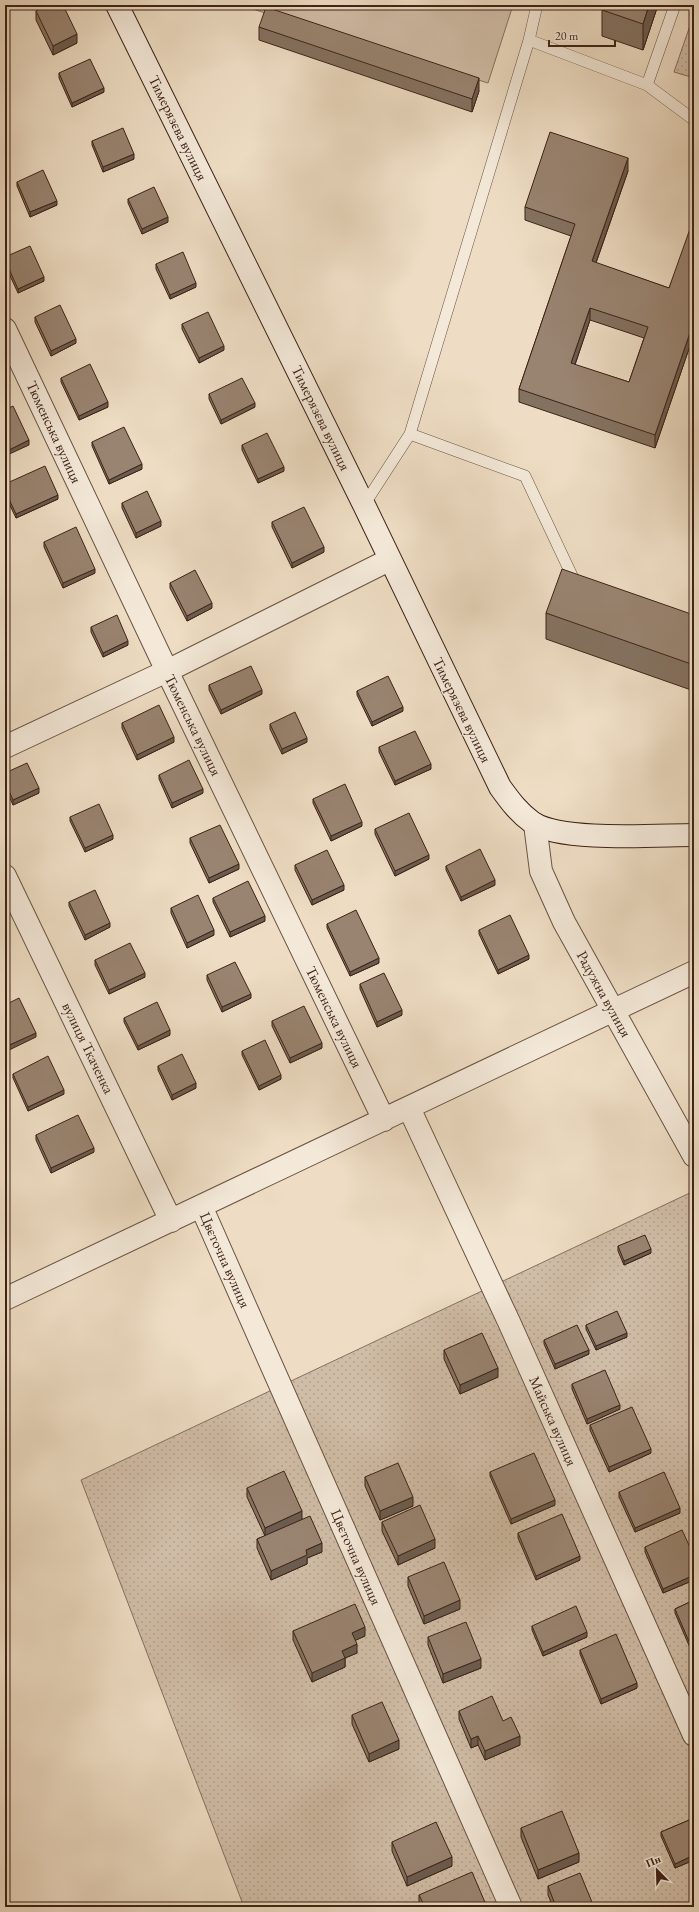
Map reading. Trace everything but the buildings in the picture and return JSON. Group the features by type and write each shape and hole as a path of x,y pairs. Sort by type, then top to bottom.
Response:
{"street":[{"name":"Тимерязєва вулиця","path":"117,5 364,505 389,560 500,787 514,807 535,824"},
{"name":"Тюменська вулиця","path":"5,329 167,671 384,1120"},
{"path":"5,747 167,671 389,560"},
{"path":"535,824 563,833 592,836 694,835"},
{"name":"Радужна вулиця","path":"535,824 541,871 564,922 612,1011 694,1156"},
{"name":"вулиця Ткаченка","path":"5,876 171,1221"},
{"path":"5,1299 694,972"},
{"name":"Майська вулиця","path":"408,1108 509,1322 694,1735"},
{"name":"Цвєточна вулиця","path":"201,1206 511,1907"}],"lane":[{"path":"364,505 410,434 529,40 537,5"},
{"path":"647,86 675,5"},
{"path":"529,40 647,86 694,120"},
{"path":"410,434 525,476 575,582 590,587"}],"shaded area":[{"path":"240,5 513,5 488,83"},
{"path":"694,14 694,78 674,72"},
{"path":"694,1191 694,1907 244,1907 81,1480"}]}
